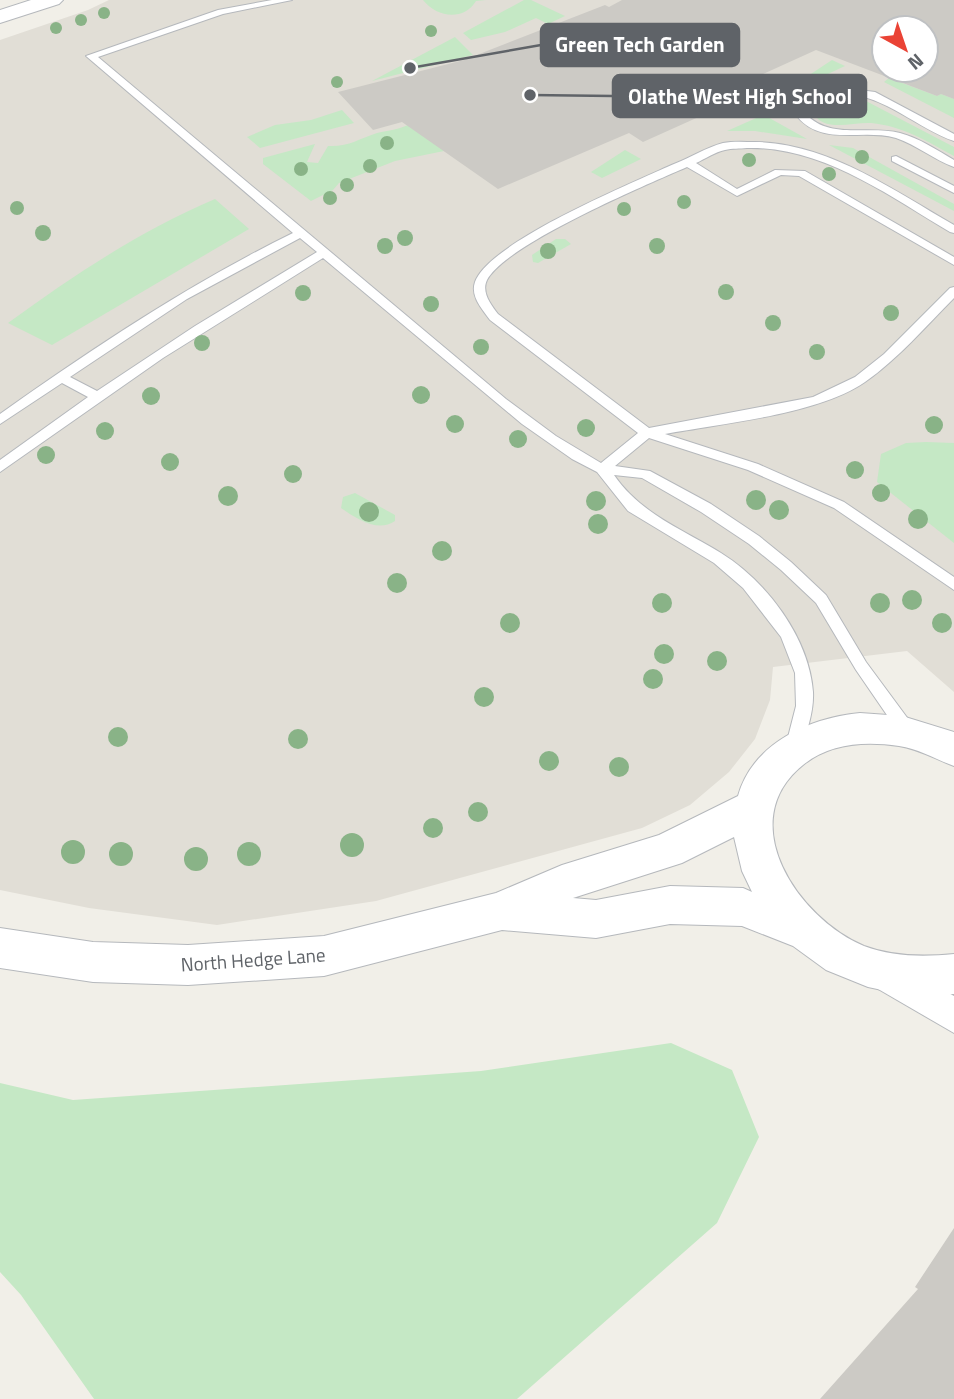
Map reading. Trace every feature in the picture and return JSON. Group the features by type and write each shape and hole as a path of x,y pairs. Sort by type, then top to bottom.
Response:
{"street":[{"path":"0,18 52,0"},
{"path":"954,750 908,732 866,727 827,733 793,748 768,774 753,808 754,850 771,892 804,931 840,956 881,972 954,1016"},
{"name":"North Hedge Lane","path":"0,948 93,961 188,965 324,956 502,911 562,883 668,849 753,808"},
{"name":"North Hedge Lane","path":"502,911 596,919 670,905 743,907 804,931"},
{"path":"881,972 927,978 954,974"}],"lane":[{"path":"286,0 221,12 90,56 299,234 483,386 573,455 602,468 645,474 706,508 754,540 786,566 821,599 861,666 908,732"},
{"path":"954,138 871,93 860,91 840,92 806,106 800,114 806,123 818,130 898,136 954,164"},
{"path":"954,230 844,166 821,156 751,143 725,146 534,237 488,271 481,282 480,295 494,317 647,433 753,467 839,505 954,584"},
{"path":"896,159 954,190"},
{"path":"687,162 737,193 779,172 801,173 954,262"},
{"path":"0,419 59,376 209,281 299,234"},
{"path":"0,467 195,328 324,253"},
{"path":"602,468 647,433 816,401 859,380 879,365 954,291"},
{"path":"59,376 96,396"},
{"path":"602,468 624,500 723,562 746,582 781,624 798,660 805,689 804,713 793,748"}],"shaded area":[{"path":"109,0 954,0 954,692 907,651 773,667 770,700 755,739 729,772 690,805 642,828 376,901 217,925 89,908 0,890 0,40 88,10"}],"green space":[{"path":"423,0 486,0 476,1 465,12 450,15 436,11"},
{"path":"524,0 531,0 565,16 548,24 536,18 505,32 471,40 463,33"},
{"path":"455,37 473,55 372,81"},
{"path":"832,60 845,66 770,101"},
{"path":"888,84 905,84 937,96 941,94 954,99 954,118"},
{"path":"849,99 866,101 954,147 954,156 893,127 871,123 835,125 817,118 820,112"},
{"path":"342,110 354,123 260,148 247,137 275,125 311,120"},
{"path":"763,115 807,139 755,131 727,131"},
{"path":"410,124 500,129 444,151 395,161 339,183 333,190 311,201 263,164 263,158 315,144 307,162 318,163 328,146 348,144"},
{"path":"829,145 853,148 954,204 954,211"},
{"path":"625,150 641,159 602,178 591,172"},
{"path":"215,199 249,229 52,345 8,323 108,255 160,225"},
{"path":"556,239 565,239 571,244 538,263 533,262 532,255"},
{"path":"906,443 954,443 954,543 877,482 881,454"},
{"path":"355,493 395,515 395,521 382,526 375,525 341,508 343,497"},
{"path":"671,1043 732,1070 759,1137 717,1223 517,1399 94,1399 21,1295 0,1272 0,1083 73,1100 481,1071"}],"building":[{"path":"622,0 954,0 954,99 941,94 937,96 905,84 940,84 940,14 870,14 870,71 816,50 710,98 723,106 643,142 629,133 498,189 402,122 373,130 338,92 464,60 605,5 609,7"},
{"path":"954,1228 954,1399 820,1399 918,1289 915,1287"}],"place":[{"name":"Green Tech Garden","path":"410,68"},
{"name":"Olathe West High School","path":"530,95"}]}
